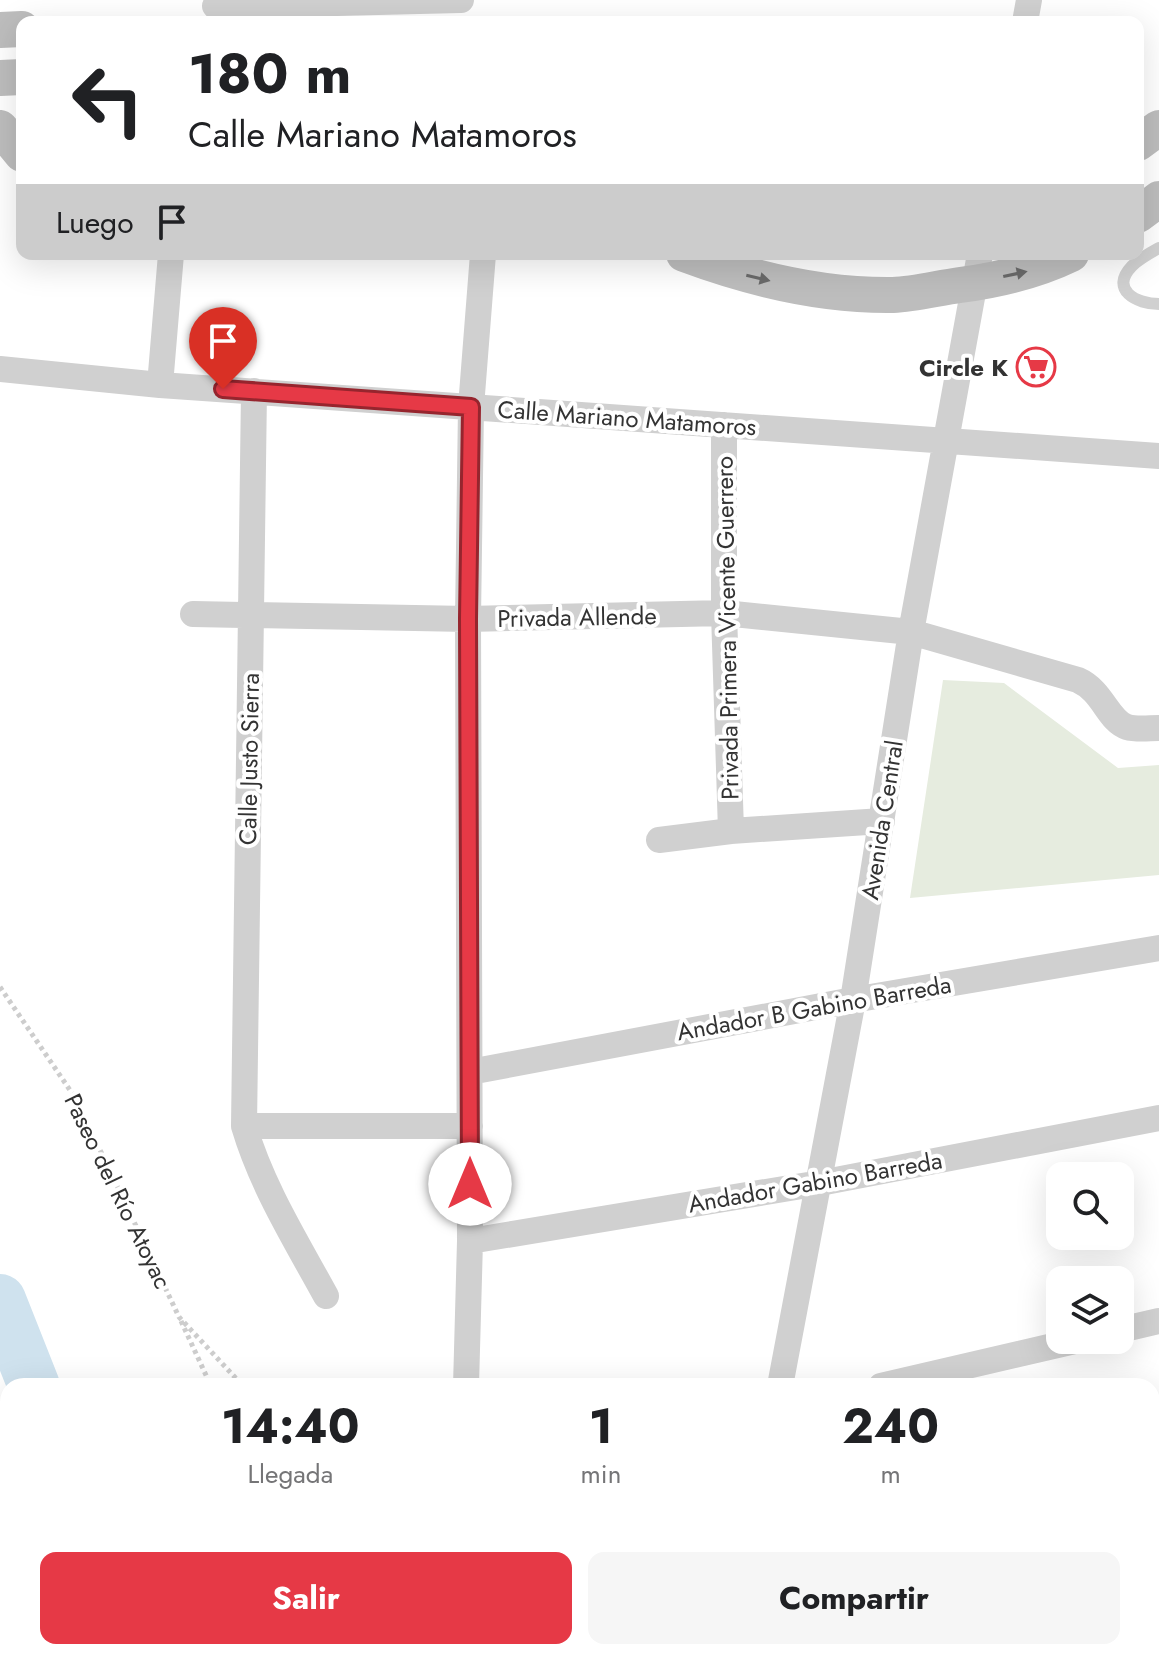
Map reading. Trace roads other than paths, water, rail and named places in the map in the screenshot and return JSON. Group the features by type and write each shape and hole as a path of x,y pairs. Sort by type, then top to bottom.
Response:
{"main road":[{"path":"0,128 16,147"},
{"path":"701,260 749,277 812,289 895,295 977,269 1043,268 1059,260"}],"street":[{"path":"215,6 461,0"},
{"path":"160,385 170,260"},
{"path":"466,1378 470,1241 468,619 471,407 483,260"},
{"name":"Avenida Central","path":"782,1378 853,1000 911,632 977,269"},
{"name":"Calle Mariano Matamoros","path":"0,369 160,385 1159,456"},
{"name":"Calle Justo Sierra","path":"254,391 244,1126 253,1158 266,1186 326,1296"},
{"name":"Privada Primera Vicente Guerrero","path":"724,425 724,613 731,831"},
{"name":"Privada Allende","path":"193,614 468,619 724,613 911,632 1078,680 1096,690 1119,723 1136,729 1159,728"},
{"path":"659,840 731,831 882,821"},
{"name":"Andador B Gabino Barreda","path":"470,1072 853,1000 1159,948"},
{"name":"Andador Gabino Barreda","path":"470,1241 820,1183 1159,1118"},
{"path":"244,1126 470,1126"},
{"path":"1134,1327 1159,1321"},
{"path":"915,1378 1046,1348"}],"lane":[{"path":"1141,260 1125,275 1125,287 1130,298 1142,304 1159,304"}],"waterway":[{"path":"0,1300 31,1378"}],"place":[{"name":"Circle K","path":"1036,367"}]}
